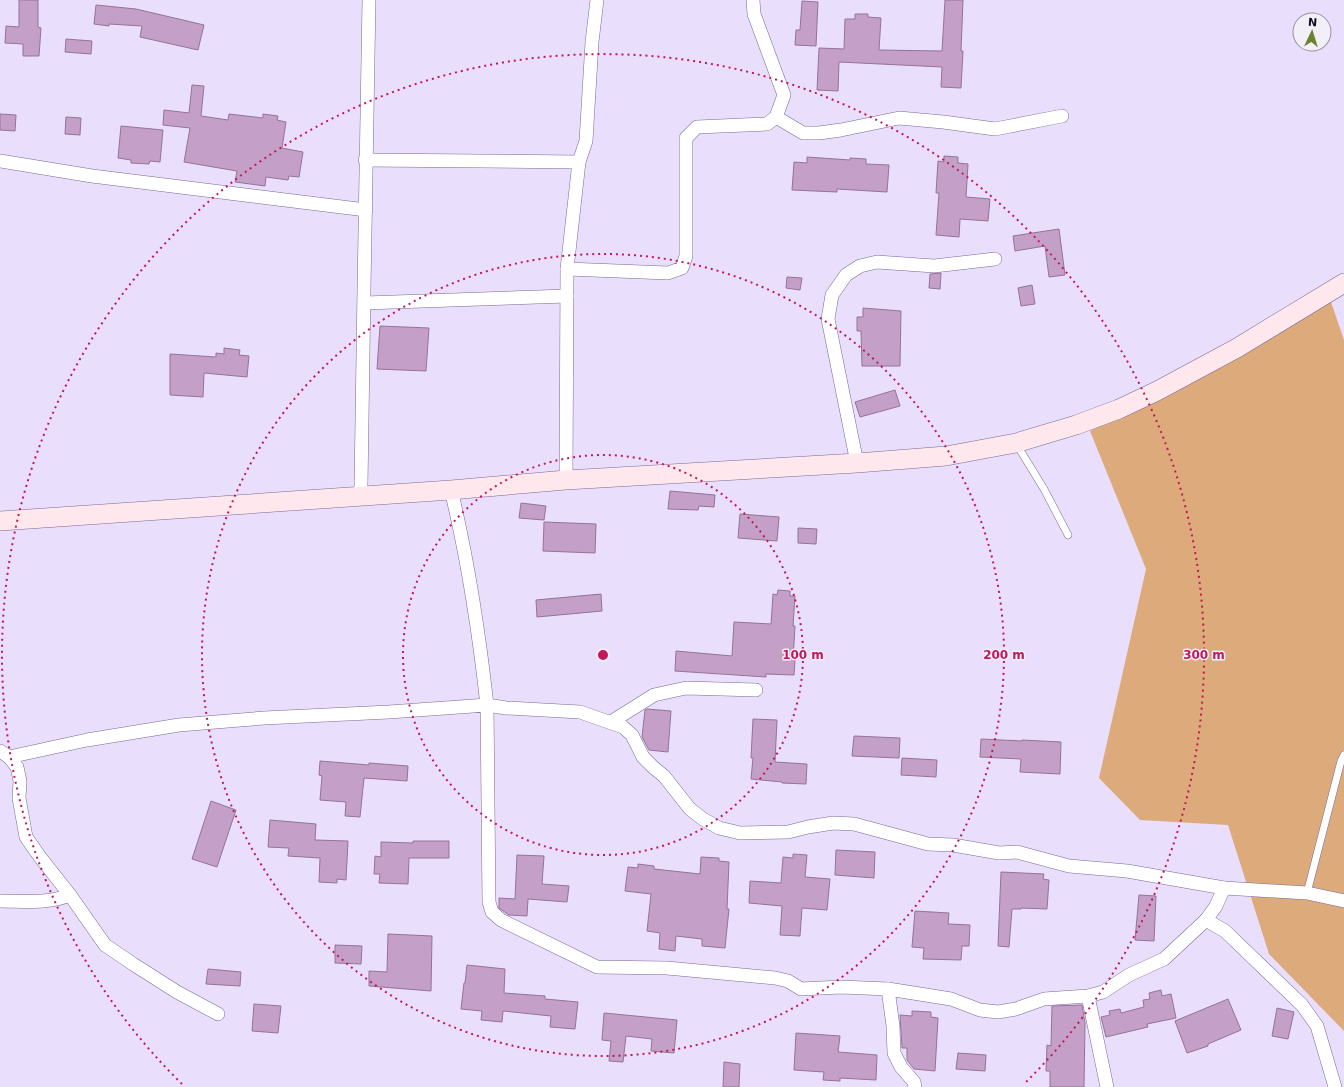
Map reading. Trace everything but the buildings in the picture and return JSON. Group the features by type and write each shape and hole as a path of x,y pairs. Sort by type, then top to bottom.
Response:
{"main road":[{"path":"0,521 451,490 566,480 857,463 946,456 1016,443 1076,425 1119,409 1157,392 1237,348 1344,283"}],"street":[{"path":"359,496 361,486 365,302 365,160 369,0"},
{"path":"566,480 567,269 579,162 586,141 597,0"},
{"path":"567,269 668,273 682,268 686,256 686,138 697,127 767,124 776,117 784,95 754,14 753,0"},
{"path":"776,117 803,133 819,133 899,118 995,129 1062,116"},
{"path":"365,160 579,162"},
{"path":"0,161 92,176 366,210"},
{"path":"857,463 828,318 832,294 846,275 860,266 877,262 934,266 995,259"},
{"path":"365,302 567,296"},
{"path":"451,490 476,620 487,705 489,902 492,912 501,920 597,967 667,968 775,978 788,981 801,989 841,987 888,988 951,999 980,1010 998,1012 1016,1009 1044,999 1088,996 1103,992 1129,975 1164,959 1206,920 1216,906 1224,888"},
{"path":"611,722 654,695 686,688 756,690"},
{"path":"5,754 179,725 264,718 389,712 487,705 506,708 580,712 623,727 632,735 643,757 664,776 690,809 703,819 719,828 726,830 740,833 772,833 788,832 833,823 854,824 928,844 953,845 999,853 1017,852 1069,866 1127,871 1224,888 1307,893 1344,901"},
{"path":"5,754 17,766 20,781 19,798 26,836 105,945 171,988 218,1014"},
{"path":"0,901 46,902 61,899 70,895"},
{"path":"1206,920 1225,931 1302,1005 1317,1026 1335,1087"},
{"path":"888,988 893,1026 894,1053 901,1067 914,1082 915,1087"},
{"path":"1088,996 1107,1087"}],"lane":[{"path":"1016,443 1044,489 1068,535"},
{"path":"1307,893 1341,761 1344,756"}],"shaded area":[{"path":"1331,302 1344,340 1344,1031 1269,954 1228,825 1140,820 1099,778 1146,569 1090,431 1212,370"}]}
